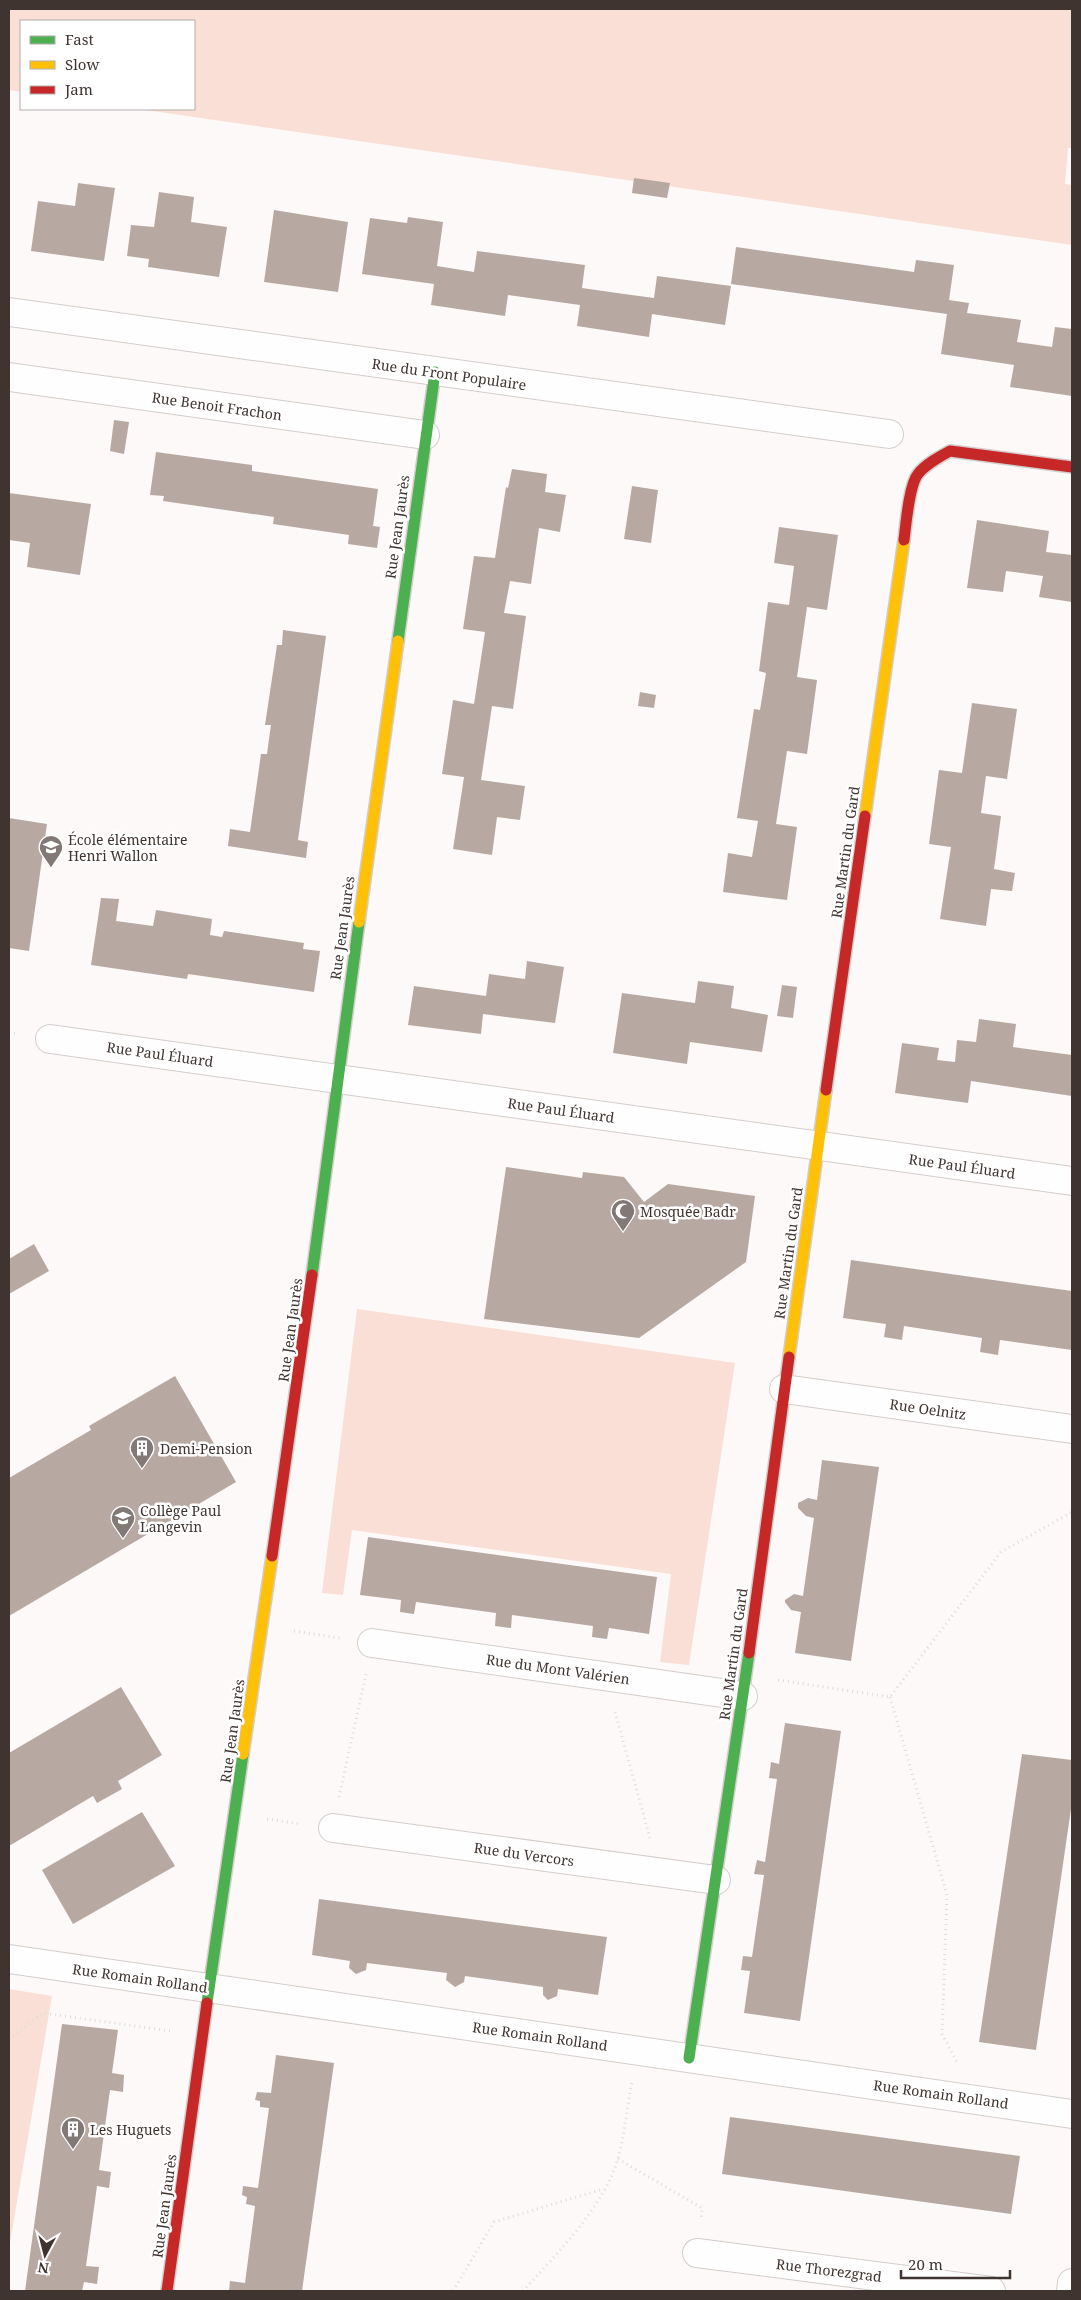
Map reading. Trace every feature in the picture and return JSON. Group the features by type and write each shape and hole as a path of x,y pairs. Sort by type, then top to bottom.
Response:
{"street":[{"name":"Rue du Front Populaire","path":"9,312 889,434"},
{"name":"Rue Jean Jaurès","path":"167,2291 234,1815 306,1335 337,1078 435,372"},
{"name":"Rue Benoit Frachon","path":"9,376 425,435"},
{"name":"Rue Martin du Gard","path":"689,2058 744,1685 909,503 917,475 934,460 950,452 1072,467"},
{"name":"Rue Paul Éluard","path":"50,1039 1072,1181"},
{"name":"Rue Oelnitz","path":"784,1389 1072,1429"},
{"name":"Rue du Mont Valérien","path":"372,1643 605,1676 744,1685"},
{"name":"Rue du Vercors","path":"333,1828 716,1880"},
{"name":"Rue Romain Rolland","path":"9,1959 1072,2114"},
{"name":"Rue Thorezgrad","path":"697,2253 991,2291"},
{"path":"1071,2291 1072,2283"}],"path":[{"path":"890,1697 1001,1552 1072,1512"},
{"path":"234,1815 333,1828 372,1643 262,1626"},
{"path":"605,1676 660,1872"},
{"path":"744,1685 890,1697"},
{"path":"890,1697 947,1895 942,2034 976,2099"},
{"path":"9,2039 43,2013 203,2036"},
{"path":"523,2291 574,2235 604,2189 618,2159 637,2050"},
{"path":"618,2159 702,2208"},
{"path":"453,2291 494,2222 604,2189"}],"shaded area":[{"path":"9,9 1072,9 1072,148 1068,148 1065,184 1072,185 1072,245 146,110 195,110 195,20 20,20 20,92 9,90"},
{"path":"357,1309 735,1363 689,1665 660,1662 671,1574 352,1530 343,1595 322,1593"},
{"path":"9,1989 52,1996 9,2249"}],"building":[{"path":"634,178 670,183 667,198 632,193"},
{"path":"78,183 115,188 104,261 31,251 38,201 75,206"},
{"path":"159,192 194,197 191,222 227,227 219,277 148,267 149,259 127,256 131,225 154,227"},
{"path":"274,210 348,222 338,292 264,282"},
{"path":"408,217 443,222 437,266 474,272 477,251 585,265 582,288 617,293 654,298 657,276 731,286 725,325 652,314 649,337 577,326 580,305 508,295 505,316 431,305 434,284 362,274 370,218 407,223"},
{"path":"736,247 914,272 916,260 954,265 949,300 969,303 967,313 1021,320 1017,342 1052,347 1055,327 1072,329 1072,396 1010,387 1014,365 941,354 947,314 731,284"},
{"path":"114,420 129,422 124,454 110,451"},
{"path":"156,452 252,465 252,471 378,489 373,526 380,527 377,548 348,544 349,535 273,524 274,517 163,501 164,496 150,495"},
{"path":"512,469 547,474 545,492 566,495 560,532 539,528 531,584 510,581 504,613 526,616 513,709 492,706 481,780 525,786 520,820 497,817 492,855 453,849 464,777 442,774 453,700 474,704 485,632 463,629 474,556 495,558 506,487 508,488"},
{"path":"632,486 658,490 651,543 624,539"},
{"path":"9,493 91,504 80,575 27,567 30,543 9,540"},
{"path":"977,520 1049,531 1046,552 1072,555 1072,602 1039,597 1043,576 1006,571 1003,592 967,588"},
{"path":"779,527 838,535 827,610 807,607 797,677 817,680 807,754 787,751 776,824 797,827 787,900 723,892 728,853 752,857 758,821 737,818 754,709 760,710 766,673 759,671 768,602 789,605 794,566 774,563"},
{"path":"283,630 326,636 298,840 308,842 306,858 228,846 230,829 250,832 261,754 267,754 271,725 265,725 277,645 282,645"},
{"path":"640,692 656,695 654,708 638,706"},
{"path":"972,703 1017,709 1007,779 986,776 981,813 1001,816 994,869 1015,873 1012,891 991,889 986,926 940,919 951,847 929,844 939,770 962,773"},
{"path":"9,818 47,824 29,951 9,948"},
{"path":"101,898 119,899 116,921 153,926 156,910 212,919 210,935 222,937 224,931 304,943 303,949 320,951 314,992 188,974 187,979 91,965"},
{"path":"527,961 564,967 555,1023 483,1014 481,1034 408,1025 414,986 486,996 489,974 525,979"},
{"path":"698,981 734,986 731,1008 768,1015 762,1052 690,1042 687,1064 613,1053 622,993 695,1003"},
{"path":"782,985 797,987 793,1018 777,1016"},
{"path":"979,1019 1016,1024 1013,1047 1072,1055 1072,1096 971,1081 968,1103 895,1093 902,1043 939,1048 937,1060 955,1062 957,1040 976,1042"},
{"name":"Mosquée Badr","path":"506,1167 582,1178 583,1172 624,1177 644,1202 668,1184 755,1196 746,1262 639,1338 484,1319"},
{"path":"34,1244 49,1271 9,1294 9,1259"},
{"path":"851,1260 1072,1291 1072,1350 1000,1340 998,1355 980,1352 982,1338 904,1326 902,1340 884,1337 886,1324 843,1318"},
{"name":"Demi-Pension","path":"175,1376 236,1482 9,1616 9,1478 91,1430 89,1426"},
{"path":"822,1460 879,1467 851,1661 795,1653 801,1612 791,1610 785,1602 794,1594 803,1596 814,1518 806,1516 798,1508 798,1503 808,1498 817,1500"},
{"path":"368,1537 657,1577 649,1634 609,1628 607,1639 592,1637 593,1626 512,1615 511,1628 495,1626 496,1613 416,1602 414,1614 400,1612 401,1600 360,1595"},
{"path":"121,1687 162,1755 118,1781 122,1789 97,1803 93,1796 9,1846 9,1753"},
{"path":"785,1723 841,1731 800,2021 744,2013 750,1971 741,1970 743,1956 752,1957 764,1875 754,1874 757,1860 765,1862 777,1779 769,1778 771,1762 779,1764"},
{"path":"1022,1754 1072,1760 1072,1802 1036,2050 979,2042"},
{"path":"142,1812 175,1866 73,1924 42,1870"},
{"path":"319,1899 607,1937 598,1995 558,1989 557,1996 548,2000 543,1995 543,1987 465,1976 464,1982 455,1987 446,1980 447,1973 367,1963 366,1970 356,1974 349,1968 350,1961 312,1955"},
{"name":"Les Huguets","path":"62,2024 118,2030 112,2073 124,2075 123,2092 110,2090 99,2170 111,2172 109,2188 97,2186 86,2266 99,2267 97,2284 84,2282 82,2291 25,2291"},
{"path":"276,2055 334,2063 302,2291 229,2291 230,2281 245,2283 255,2206 246,2204 247,2197 242,2195 243,2186 258,2188 269,2108 260,2107 260,2101 255,2100 257,2092 271,2093"},
{"path":"730,2117 1020,2156 1011,2214 722,2174"}],"traffic: fast":[{"path":"398,641 435,372"},
{"path":"312,1275 359,922"},
{"path":"689,2058 749,1653"},
{"path":"207,2003 243,1754"}],"traffic: slow":[{"path":"865,816 904,540"},
{"path":"359,922 398,641"},
{"path":"789,1357 826,1090"},
{"path":"243,1754 272,1556"}],"traffic: jam":[{"path":"904,540 908,505 915,479 925,467 950,451 1072,467"},
{"path":"826,1090 865,816"},
{"path":"272,1556 312,1275"},
{"path":"749,1653 789,1357"},
{"path":"167,2291 207,2003"}],"place":[{"name":"École élémentaire Henri Wallon","path":"51,868"},
{"name":"Mosquée Badr","path":"623,1232"},
{"name":"Demi-Pension","path":"142,1469"},
{"name":"Collège Paul Langevin","path":"123,1539"},
{"name":"Les Huguets","path":"73,2150"}]}
